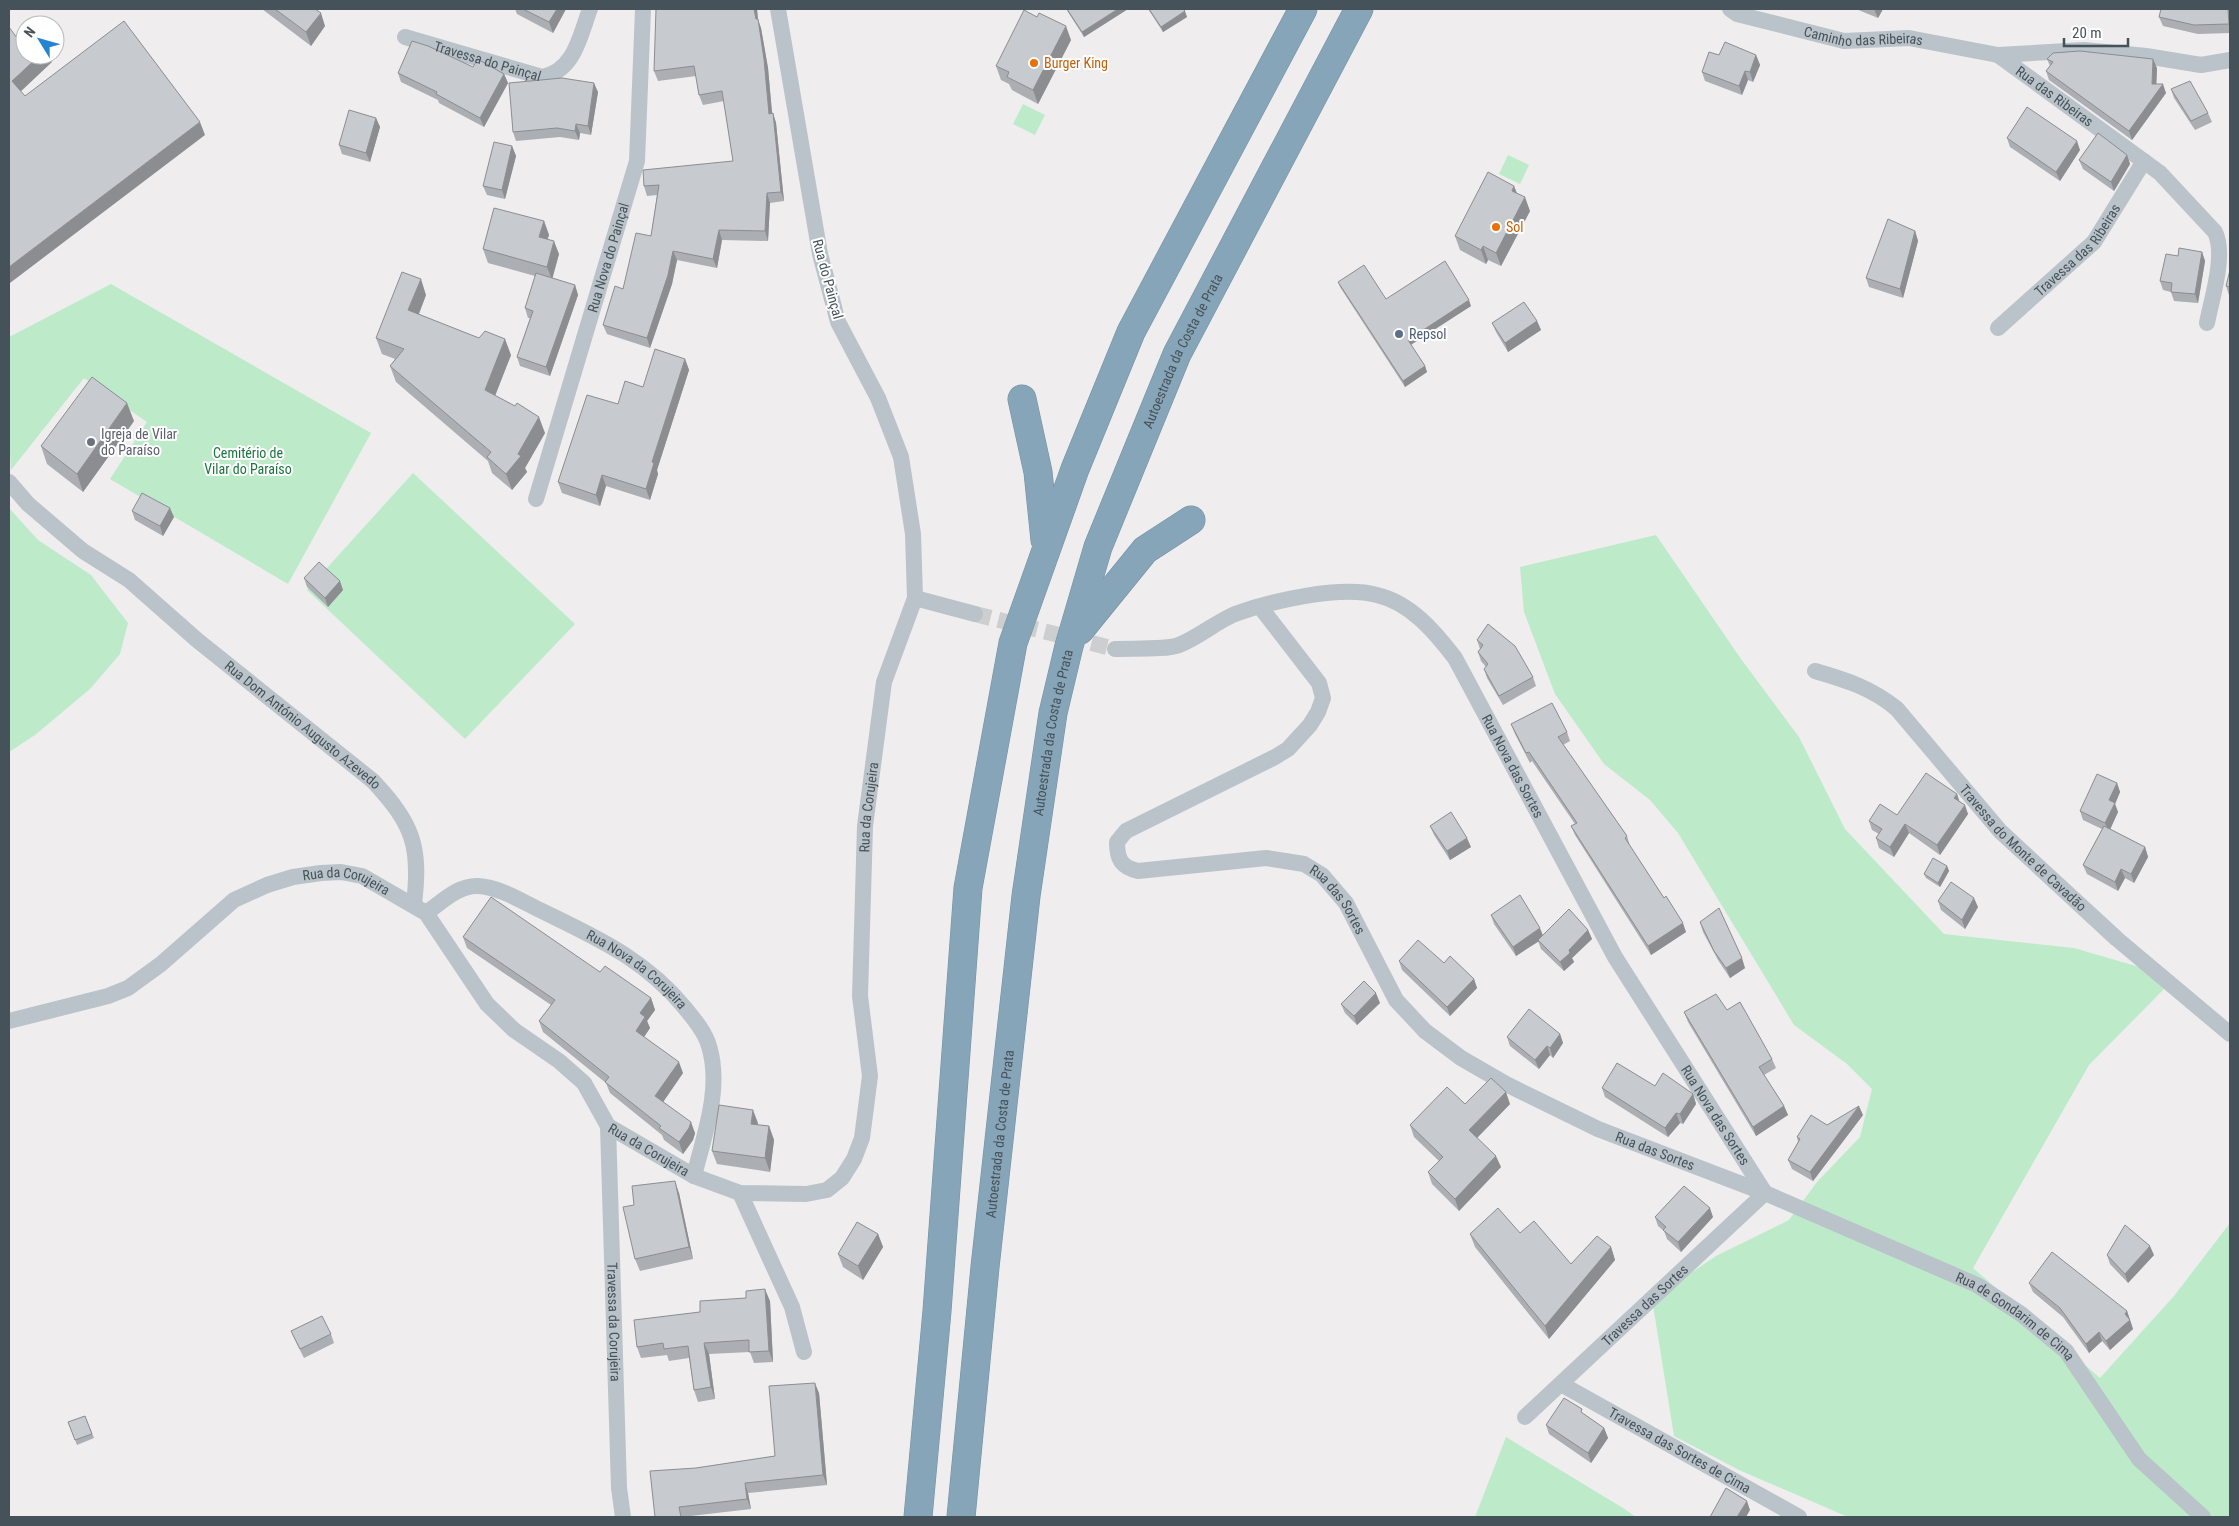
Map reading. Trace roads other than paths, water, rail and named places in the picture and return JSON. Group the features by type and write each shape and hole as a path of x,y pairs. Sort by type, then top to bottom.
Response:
{"highway":[{"path":"918,1517 937,1311 968,888 1013,643 1075,469 1131,332 1302,9"},
{"name":"Autoestrada da Costa de Prata","path":"962,1517 985,1267 1026,896 1053,712 1069,646 1098,547 1177,354 1359,9"},
{"path":"1022,399 1038,472 1046,546"},
{"path":"1069,646 1145,550 1191,520"}],"street":[{"name":"Travessa do Painçal","path":"405,37 542,76 553,75 564,67 573,56 590,9"},
{"name":"Rua Nova do Painçal","path":"536,499 637,161 643,9"},
{"name":"Rua do Painçal","path":"778,9 820,254 838,322 878,398 901,457 913,534 915,598"},
{"name":"Caminho das Ribeiras","path":"1730,9 1737,14 1844,41 1910,38 1998,55"},
{"name":"Rua das Ribeiras","path":"1998,55 2084,50 2146,56 2201,65 2230,60"},
{"name":"Rua das Ribeiras","path":"1998,55 2160,173 2209,224 2219,240 2220,255 2207,322"},
{"name":"Travessa das Ribeiras","path":"1998,328 2094,242 2144,161"},
{"name":"Rua Dom António Augusto Azevedo","path":"9,482 28,504 84,551 129,580 198,640 373,781 392,801 410,831 418,872 420,909"},
{"name":"Rua Nova das Sortes","path":"1114,649 1178,646 1235,614 1298,596 1341,592 1377,594 1401,606 1430,627 1455,658 1615,957 1765,1193"},
{"path":"915,598 975,614"},
{"name":"Rua da Corujeira","path":"9,1021 108,996 128,988 161,964 234,900 267,884 293,877 341,872 362,876 420,909 487,1004 514,1030 559,1061 584,1083 608,1126 694,1176 740,1192 806,1194 827,1190 842,1178 854,1159 862,1138 870,1076 860,996 865,826 884,682 915,598"},
{"name":"Rua das Sortes","path":"1261,608 1319,684 1323,698 1318,712 1299,738 1275,757 1126,831 1117,842 1117,857 1126,868 1138,871 1266,858 1304,864 1322,875 1346,903 1396,1000 1425,1031 1461,1058 1506,1084 1598,1130 1765,1193"},
{"name":"Travessa do Monte de Cavadão","path":"1815,671 1857,683 1883,698 1897,709 2000,831 2117,939 2230,1034"},
{"name":"Rua Nova da Corujeira","path":"420,909 466,887 480,886 507,895 612,945 637,961 661,982 696,1022 709,1044 714,1067 710,1110 694,1176"},
{"name":"Travessa da Corujeira","path":"608,1126 619,1488 624,1517"},
{"path":"740,1192 792,1307 804,1352"},
{"name":"Travessa das Sortes","path":"1525,1417 1765,1193"},
{"name":"Rua de Gondarim de Cima","path":"1765,1193 1977,1285 2021,1314 2066,1351 2139,1459 2203,1517"},
{"name":"Travessa das Sortes de Cima","path":"1561,1384 1799,1517"}],"tunnel":[{"path":"975,614 1115,649"}],"place":[{"name":"Burger King","path":"1034,63"},
{"name":"Sol","path":"1496,227"},
{"name":"Repsol","path":"1399,334"},
{"name":"Igreja de Vilar do Paraíso","path":"91,442"}],"park label":[{"name":"Cemitério de Vilar do Paraíso","path":"248,462"}]}
